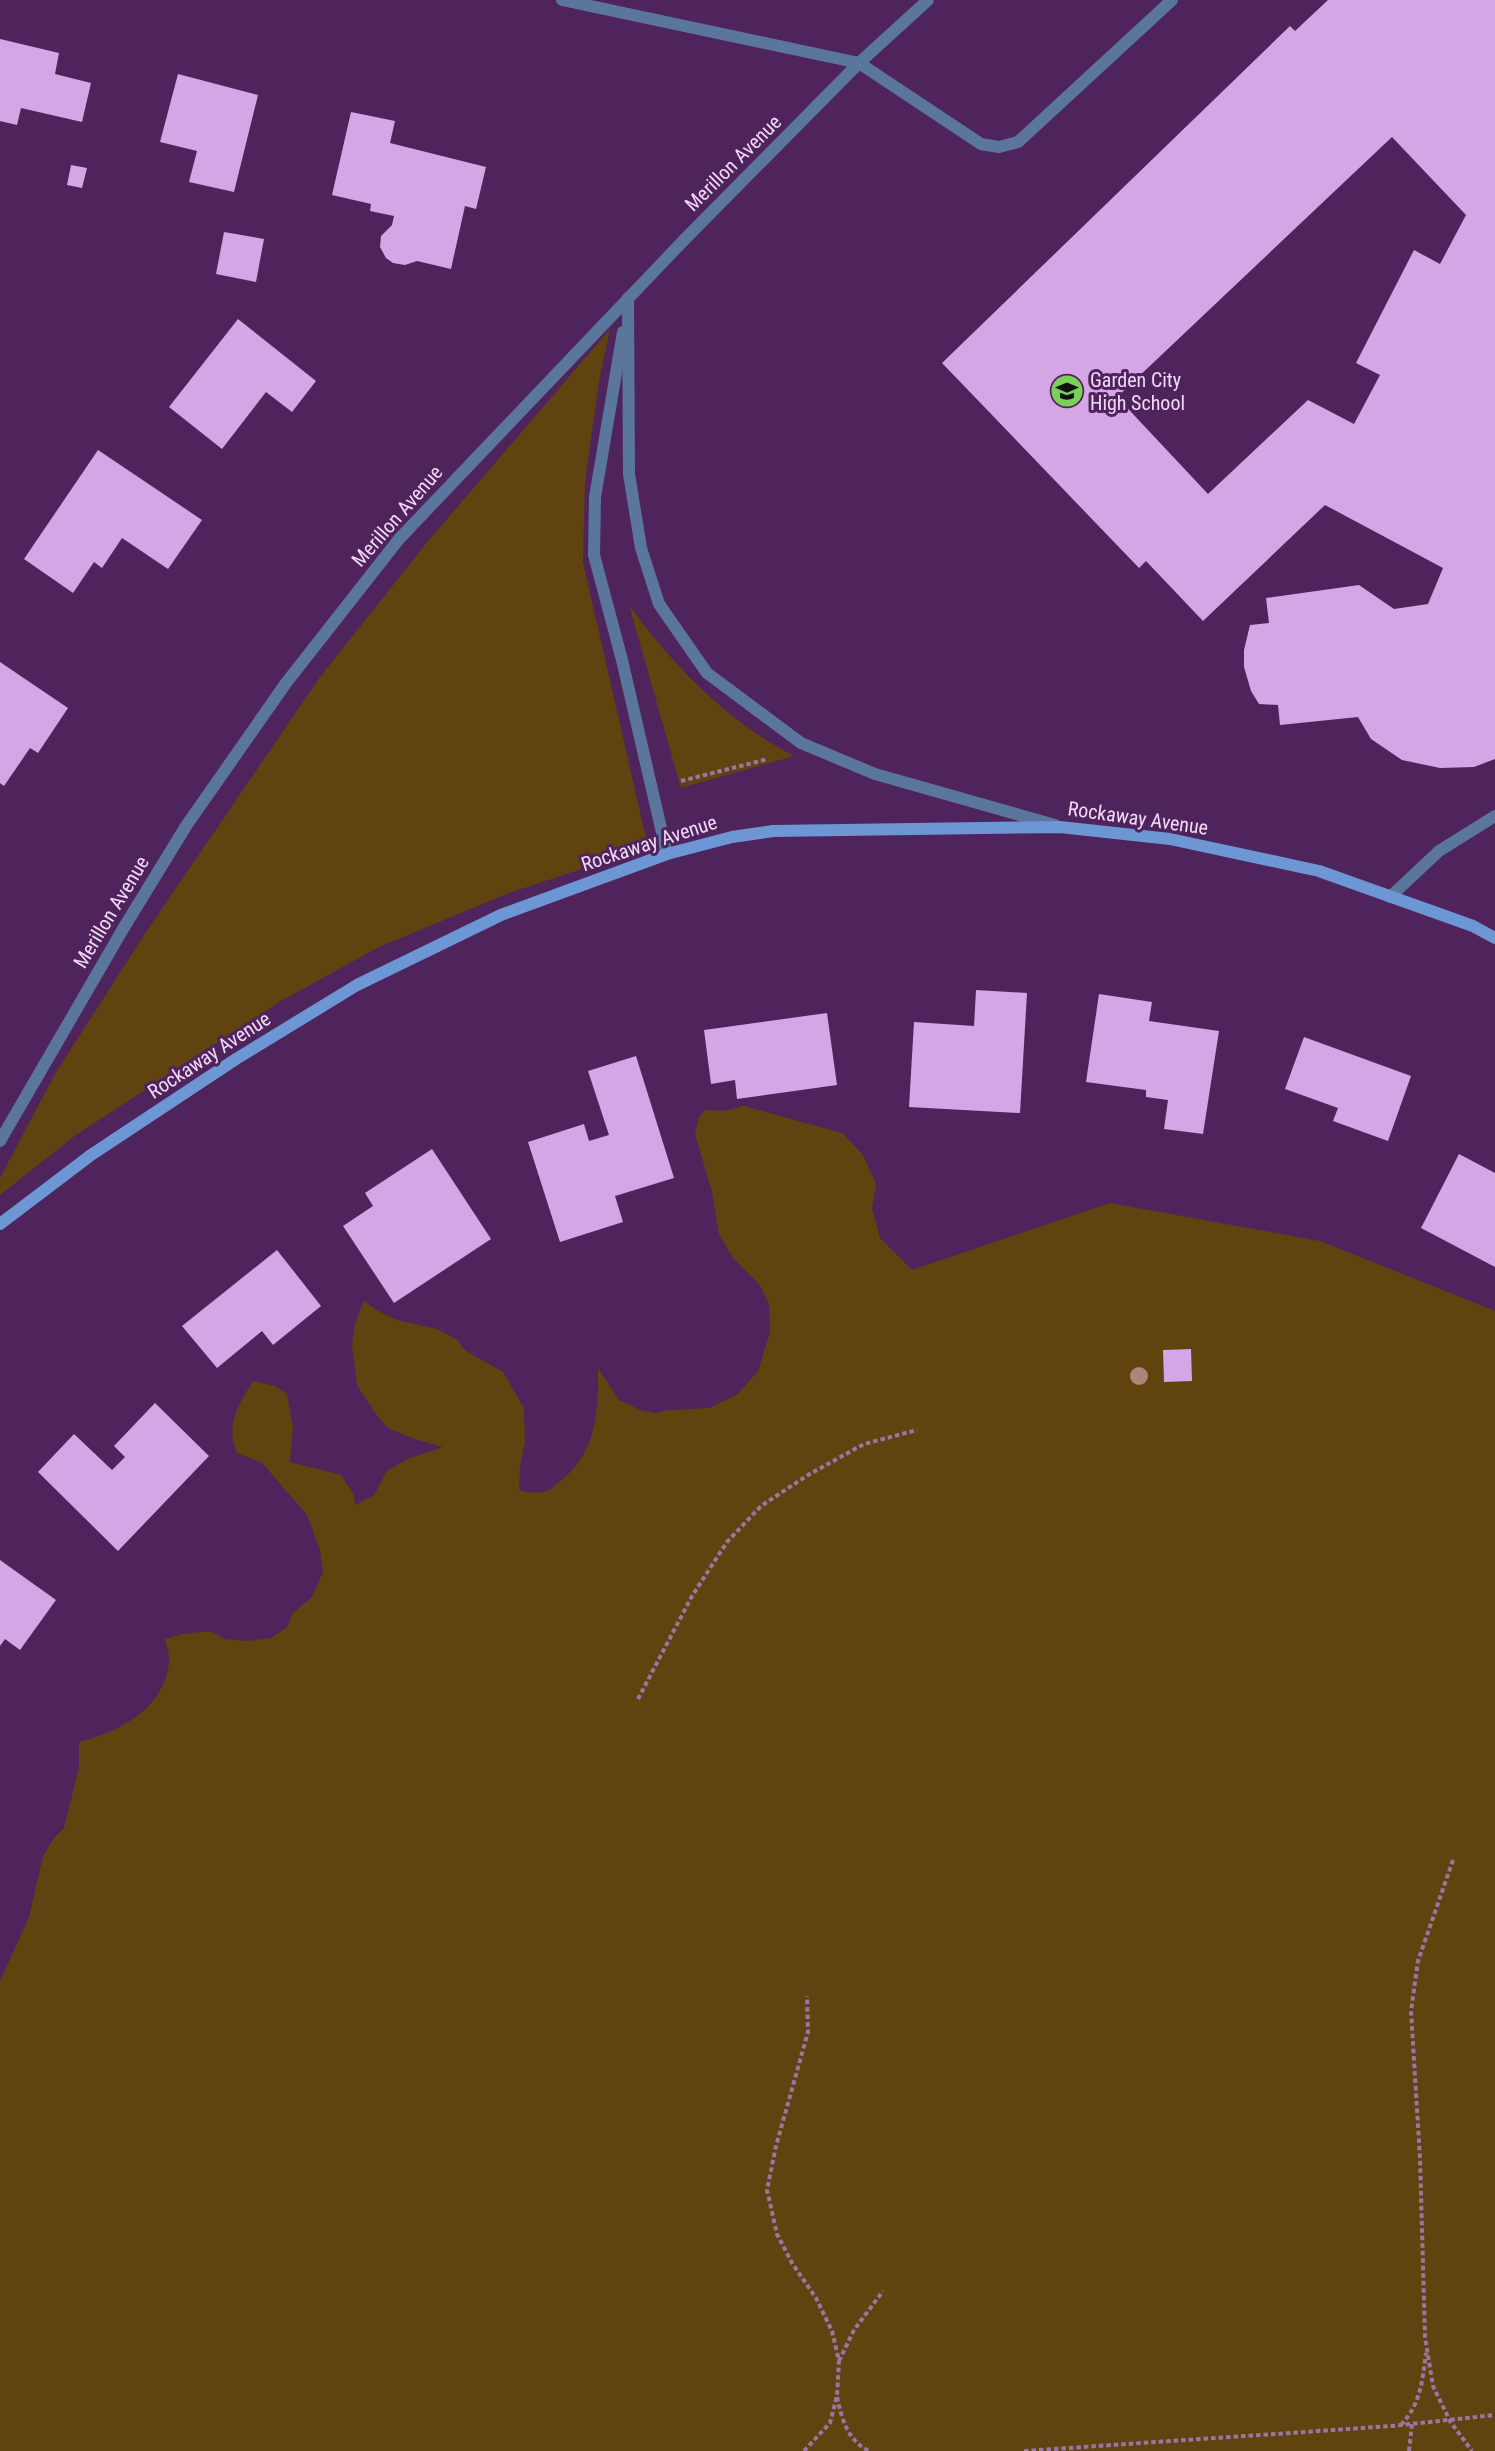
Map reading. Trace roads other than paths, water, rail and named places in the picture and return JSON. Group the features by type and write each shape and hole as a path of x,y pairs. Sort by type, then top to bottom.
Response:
{"main road":[{"name":"Rockaway Avenue","path":"0,1224 91,1155 236,1059 357,985 501,915 667,854 732,837 773,831 1060,827 1170,839 1319,871 1473,926 1495,938"}],"street":[{"path":"562,0 859,63 981,144 999,147 1018,142 1172,0"},
{"name":"Merillon Avenue","path":"0,1141 123,929 181,835 286,683 399,539 628,298 859,63 928,0"},
{"path":"628,298 629,474 641,548 659,604 708,674 801,743 875,774 1060,827"},
{"path":"628,298 595,497 594,555 622,660 667,854"},
{"path":"1390,897 1439,851 1495,816"}],"place":[{"name":"Garden City High School","path":"1067,391"}]}
